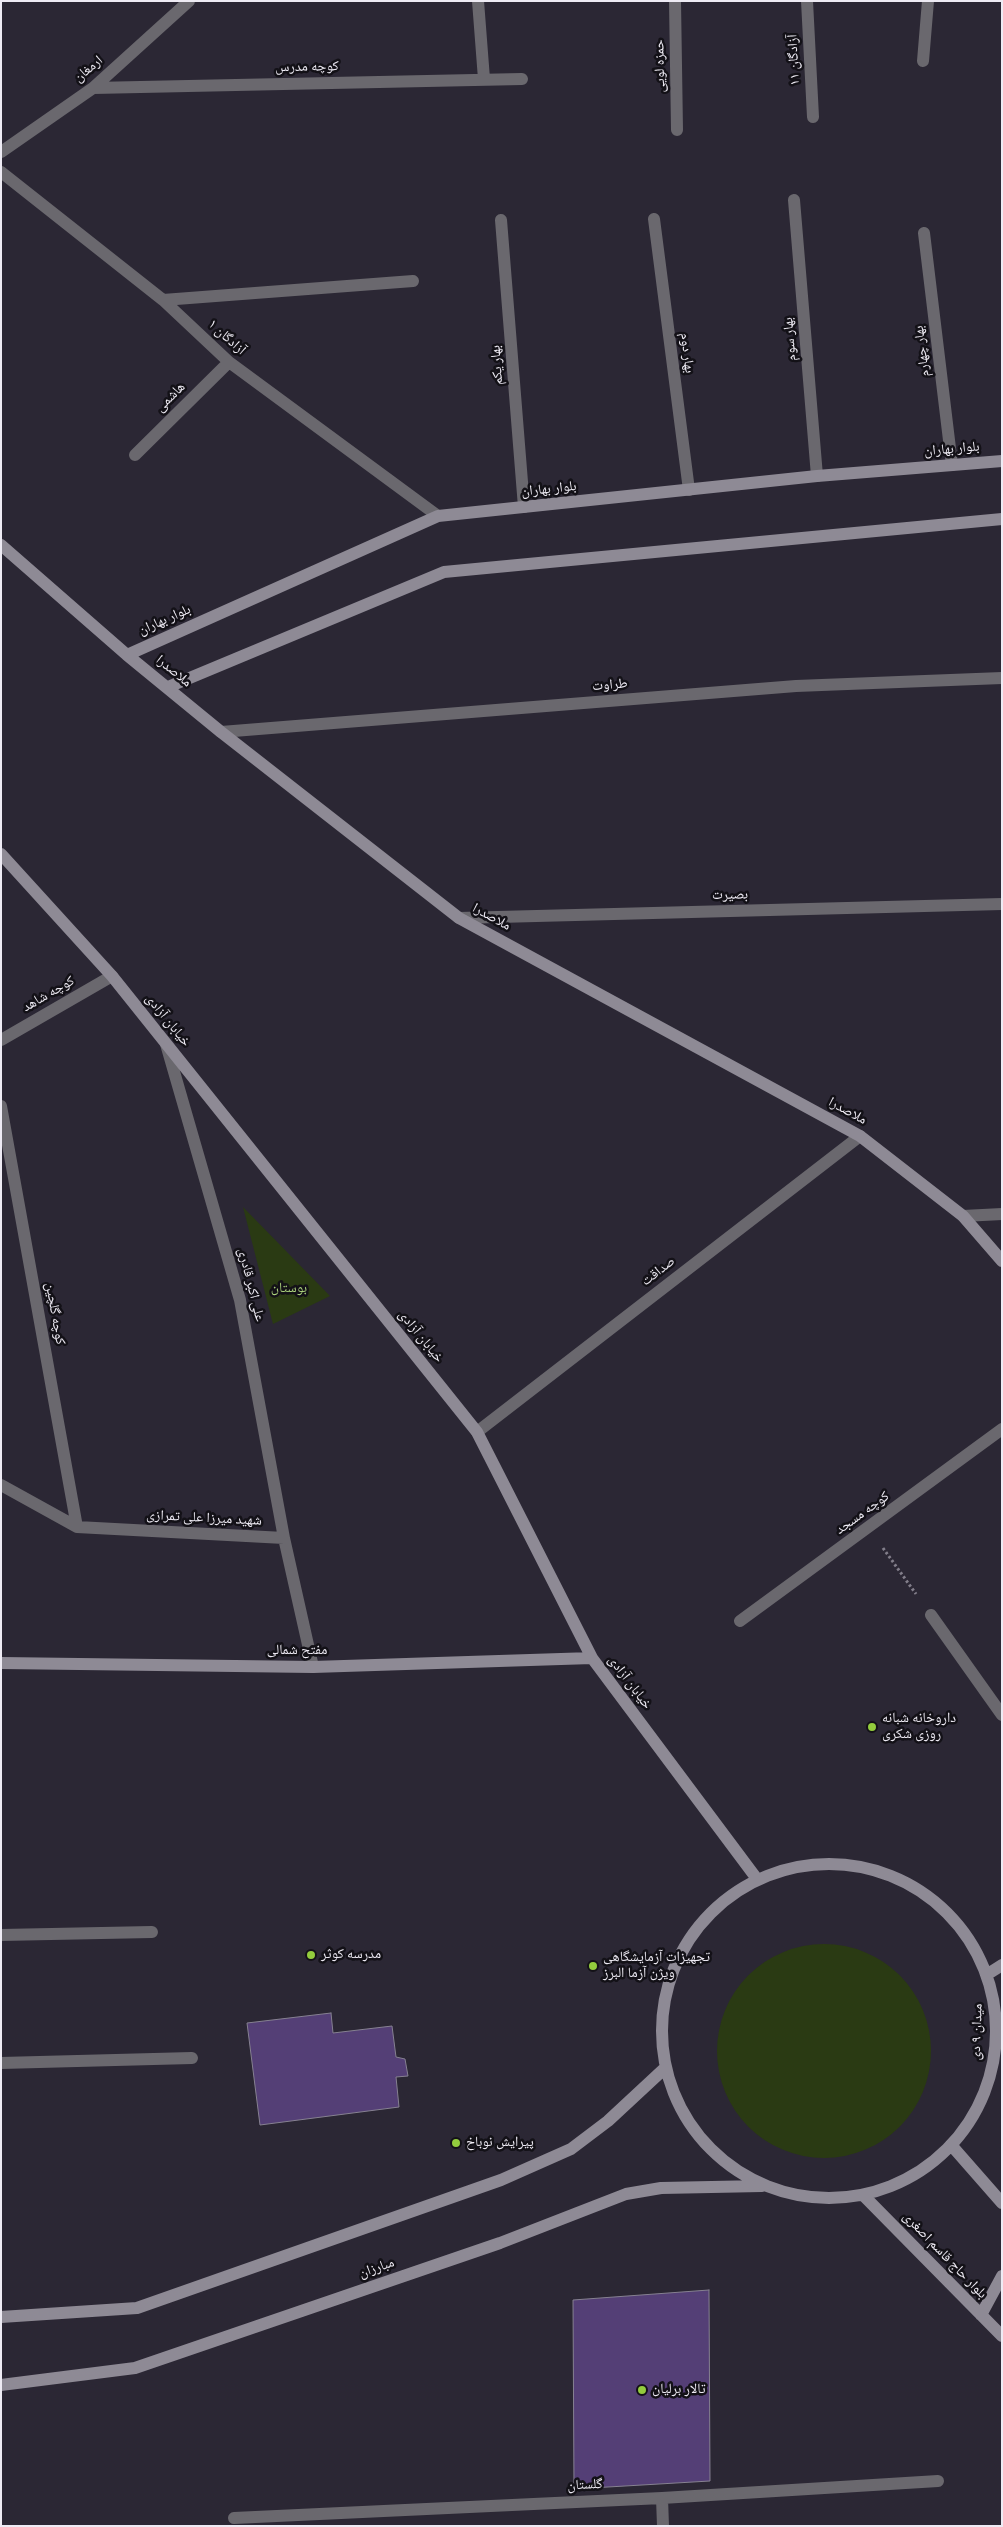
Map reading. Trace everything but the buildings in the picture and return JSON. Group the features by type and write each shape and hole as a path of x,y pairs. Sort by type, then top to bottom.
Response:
{"street":[{"name":"ارمغان","path":"1,152 93,88 189,1"},
{"path":"478,1 484,79"},
{"name":"حمزه لویی","path":"676,1 677,130"},
{"name":"آزادگان ۱۱","path":"807,1 813,117"},
{"path":"923,61 928,1"},
{"name":"کوچه مدرس","path":"93,88 484,79 522,80"},
{"name":"آزادگان ۱","path":"1,172 163,300 229,362 438,516"},
{"name":"بهار سوم","path":"794,200 817,476"},
{"name":"بهار دوم","path":"654,219 689,490"},
{"name":"بهار یکم","path":"502,220 524,507"},
{"name":"بهار چهارم","path":"924,233 952,465"},
{"path":"163,300 413,281"},
{"name":"هاشمی","path":"135,455 229,362"},
{"name":"بلوار بهاران","path":"127,655 438,516 817,476 1002,461"},
{"path":"168,687 444,572 1002,520"},
{"name":"ملاصدرا","path":"1,545 127,655 221,732 459,918 860,1136 963,1216 1002,1261"},
{"name":"طراوت","path":"221,732 796,686 1002,678"},
{"name":"خیابان آزادی","path":"1,854 112,976 477,1432 592,1658 757,1879"},
{"name":"بصیرت","path":"459,918 1002,904"},
{"name":"کوچه شاهد","path":"1,1040 112,976"},
{"name":"علی اکبر قادری","path":"166,1044 240,1300 284,1538"},
{"name":"کوچه گلچین","path":"1,1106 78,1527"},
{"name":"صداقت","path":"477,1432 860,1136"},
{"path":"963,1216 1002,1214"},
{"name":"کوچه مسجد","path":"740,1621 1002,1429"},
{"name":"شهید میرزا علی تمرازی","path":"1,1485 78,1527 284,1538"},
{"path":"284,1538 313,1667"},
{"path":"931,1615 1002,1714"},
{"name":"مفتح شمالی","path":"1,1663 313,1667 592,1658"},
{"name":"میدان ۹ دی","path":"808,1864 861,1866 911,1884 952,1917 991,1972 996,2008 995,2057 980,2105 952,2146 912,2178 864,2196 812,2199 762,2186 717,2158 684,2118 664,2069 661,2012 677,1958 710,1912 757,1879 808,1864"},
{"path":"1,1934 152,1932"},
{"path":"991,1972 1002,1965"},
{"path":"1,2063 192,2058"},
{"path":"1,2317 136,2308 501,2180 571,2149 608,2121 664,2069"},
{"path":"952,2146 1002,2203"},
{"name":"مبارزان","path":"1,2385 135,2368 500,2243 626,2194 661,2188 762,2186"},
{"name":"بلوار حاج قاسم اصغری","path":"864,2196 1002,2336"},
{"path":"981,2315 1002,2276"},
{"name":"گلستان","path":"234,2518 662,2498 938,2481"},
{"path":"662,2498 663,2526"}],"path":[{"path":"868,1529 931,1615"}],"green space":[{"name":"بوستان","path":"243,1207 330,1296 273,1324"},
{"path":"824,1944 845,1946 865,1952 892,1968 907,1983 923,2010 929,2030 931,2051 929,2072 923,2092 907,2119 892,2134 865,2150 845,2156 824,2158 803,2156 783,2150 756,2134 741,2119 725,2092 719,2072 717,2051 719,2030 725,2010 741,1983 756,1968 783,1952 803,1946"}],"place":[{"name":"داروخانه شبانه روزی شکری","path":"872,1727"},
{"name":"مدرسه کوثر","path":"311,1955"},
{"name":"تجهیزات آزمایشگاهی ویژن آزما البرز","path":"593,1966"},
{"name":"پیرایش نوباخ","path":"456,2143"},
{"name":"تالار برلیان","path":"642,2390"}]}
